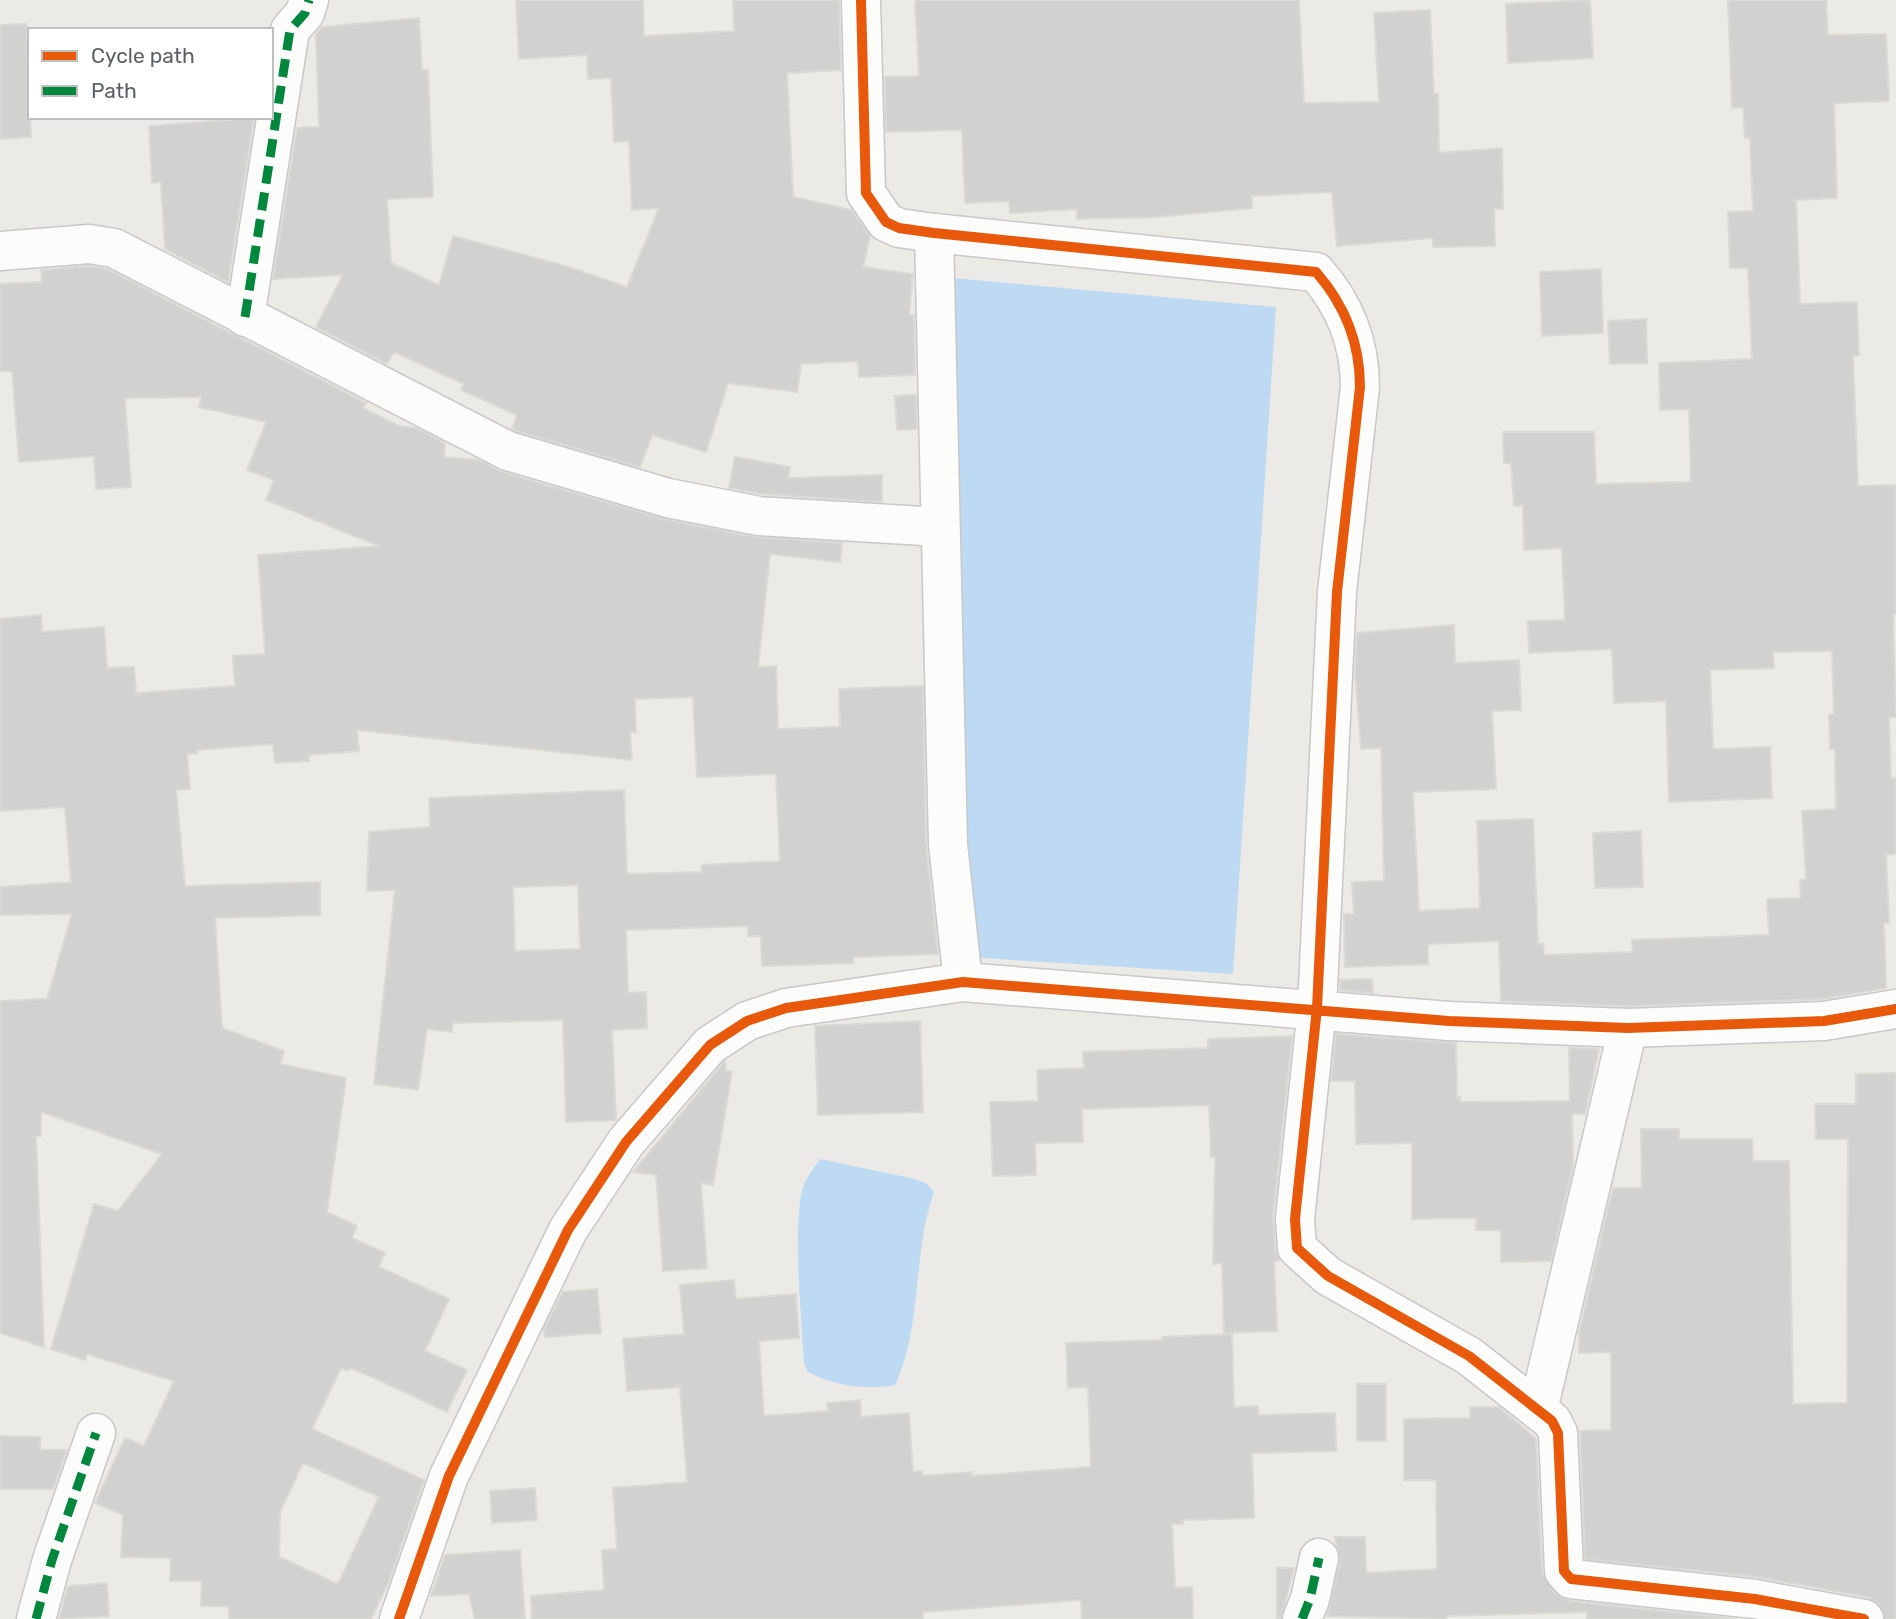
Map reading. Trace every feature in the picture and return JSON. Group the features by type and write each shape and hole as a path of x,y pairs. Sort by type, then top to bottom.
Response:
{"street":[{"path":"245,317 290,30 305,13 309,0"},
{"path":"861,0 866,193 886,222 899,228 934,233 1316,272 1332,290 1345,312 1360,359 1360,387 1337,592 1317,1008 1295,1219 1297,1248 1328,1276 1469,1356 1552,1421 1558,1433 1564,1571 1571,1578 1755,1599 1864,1619"},
{"path":"934,233 948,844 963,982"},
{"path":"0,251 89,244 114,248 508,452 668,498 759,516 940,527"},
{"path":"399,1619 449,1476 568,1230 626,1142 710,1045 747,1021 786,1008 963,982 1317,1008 1449,1021 1628,1028 1824,1021 1896,1009"},
{"path":"1538,1410 1628,1028"},
{"path":"36,1619 52,1560 96,1433"},
{"path":"1302,1619 1310,1599 1319,1558"}],"water":[{"path":"941,277 1276,307 1233,974 967,957"},
{"path":"820,1159 915,1179 927,1184 934,1192 923,1239 910,1338 895,1385 862,1387 839,1384 808,1372 804,1363 798,1270 799,1218 805,1182"}],"building":[{"path":"516,0 643,0 644,36 734,31 733,0 839,0 841,70 787,73 793,197 851,210 870,236 863,267 913,274 909,315 914,315 915,375 859,377 858,361 801,364 797,392 728,383 706,452 652,435 640,467 516,431 512,429 517,415 461,390 464,384 394,352 387,364 316,327 343,275 273,279 297,128 319,127 316,34 322,27 419,18 422,70 428,70 433,197 387,199 391,263 439,285 453,236 566,266 627,287 659,208 632,210 629,141 614,142 611,78 588,79 587,55 519,59"},
{"path":"915,0 1299,0 1304,103 1379,102 1374,13 1430,10 1434,94 1438,94 1439,153 1502,148 1503,209 1494,209 1495,246 1433,247 1433,238 1337,246 1332,192 1252,196 1252,208 1156,217 1077,219 1077,209 1010,213 1009,201 965,203 962,130 886,132 885,77 919,76"},
{"path":"1590,0 1593,58 1508,63 1506,4"},
{"path":"1728,0 1826,0 1828,35 1886,34 1889,101 1834,103 1837,198 1796,200 1800,304 1857,302 1859,355 1853,356 1858,486 1896,485 1896,614 1893,614 1896,717 1889,717 1891,778 1896,778 1896,854 1886,855 1889,923 1884,923 1886,988 1822,999 1628,1006 1501,1001 1499,941 1428,944 1428,964 1345,967 1344,914 1354,914 1352,882 1384,881 1381,748 1361,749 1355,671 1357,633 1454,625 1455,663 1519,660 1521,710 1492,711 1496,789 1413,792 1419,911 1480,908 1477,821 1533,819 1538,944 1543,944 1544,955 1633,952 1632,940 1769,935 1767,899 1801,898 1800,880 1806,880 1802,811 1836,809 1835,749 1830,749 1829,715 1834,714 1832,651 1773,652 1774,668 1710,670 1713,749 1770,747 1772,798 1669,802 1666,701 1614,703 1612,649 1529,653 1528,621 1565,620 1562,548 1524,550 1523,505 1514,506 1511,463 1504,463 1503,432 1594,432 1596,484 1691,482 1689,409 1660,410 1659,363 1752,359 1748,268 1730,268 1728,212 1753,211 1750,138 1745,138 1743,107 1732,108"},
{"path":"26,24 28,119 30,119 31,137 0,139 0,25"},
{"path":"254,119 228,282 165,249 161,182 152,183 149,126"},
{"path":"88,266 107,269 366,403 363,408 399,426 416,428 445,443 444,457 478,460 502,472 664,519 755,537 842,543 840,562 770,554 758,667 776,666 778,729 840,727 839,689 923,686 926,845 938,954 853,957 853,963 762,966 761,936 748,936 748,926 626,930 628,993 646,992 647,1028 612,1030 616,1120 566,1122 563,1020 453,1023 452,1032 427,1029 418,1090 374,1084 395,890 367,891 369,832 430,827 429,798 624,790 627,874 702,872 702,865 780,861 776,774 697,777 693,697 635,699 636,732 630,732 632,760 357,730 359,751 309,755 309,761 275,763 273,744 197,750 197,753 187,754 190,789 176,790 185,886 320,882 320,915 215,918 222,1028 284,1051 280,1064 346,1078 327,1212 357,1226 352,1238 385,1253 379,1267 449,1299 425,1351 467,1370 447,1412 370,1376 349,1368 348,1371 341,1368 312,1429 424,1480 389,1581 371,1619 229,1619 229,1606 201,1606 202,1581 170,1581 171,1558 121,1557 123,1515 95,1503 125,1438 144,1446 174,1381 87,1354 85,1360 51,1349 94,1204 118,1211 162,1154 41,1112 41,1136 36,1136 44,1347 0,1333 0,1001 47,999 72,914 0,915 0,887 71,882 65,807 0,811 0,619 41,615 42,632 104,627 107,668 134,667 136,693 235,686 233,656 265,654 258,555 379,546 266,500 274,480 247,470 266,422 199,407 201,397 125,398 131,487 96,489 94,456 19,462 12,371 0,371 0,284 42,282 41,270","holes":["578,885 580,949 515,951 513,887","303,1463 379,1497 338,1584 279,1557 280,1512"]},
{"path":"1601,269 1603,333 1542,336 1540,272"},
{"path":"1646,319 1647,363 1610,364 1608,321"},
{"path":"916,395 917,429 897,430 895,396"},
{"path":"735,457 790,467 788,478 882,475 882,502 762,494 729,488"},
{"path":"1641,831 1643,887 1595,888 1593,833"},
{"path":"1372,979 1373,993 1340,990 1340,980"},
{"path":"920,1021 923,1112 818,1115 815,1026"},
{"path":"1336,1034 1456,1043 1457,1097 1460,1097 1460,1102 1570,1101 1569,1048 1599,1049 1585,1114 1572,1114 1573,1165 1551,1261 1501,1262 1501,1230 1476,1230 1476,1218 1412,1219 1412,1143 1356,1144 1355,1081 1331,1081"},
{"path":"1292,1036 1273,1217 1275,1250 1280,1259 1274,1262 1277,1331 1224,1333 1222,1263 1213,1264 1215,1157 1211,1157 1209,1105 1082,1109 1083,1142 1035,1143 1036,1175 993,1176 990,1102 1038,1101 1037,1070 1084,1068 1083,1052 1208,1048 1208,1039"},
{"path":"725,1061 726,1071 732,1071 713,1185 701,1183 707,1268 663,1271 656,1175 633,1172"},
{"path":"1896,1073 1896,1619 1885,1619 1879,1603 1868,1597 1757,1577 1585,1559 1580,1431 1611,1430 1611,1352 1579,1353 1579,1333 1613,1188 1642,1188 1641,1129 1679,1129 1679,1139 1752,1139 1753,1161 1789,1161 1793,1404 1847,1403 1848,1139 1816,1139 1815,1104 1856,1104 1856,1074"},
{"path":"734,1280 736,1299 796,1294 799,1338 759,1341 764,1416 828,1411 827,1403 860,1400 861,1417 909,1413 913,1472 922,1471 923,1476 972,1472 972,1476 1091,1467 1088,1387 1068,1388 1066,1343 1162,1340 1162,1337 1232,1334 1234,1407 1258,1406 1258,1415 1335,1413 1336,1451 1252,1453 1254,1518 1183,1520 1183,1524 1172,1524 1175,1588 1192,1587 1193,1619 1082,1619 1081,1600 923,1612 923,1619 532,1619 531,1596 604,1590 602,1550 617,1549 613,1488 687,1482 680,1387 627,1391 623,1339 684,1334 680,1285"},
{"path":"597,1289 601,1333 545,1337 544,1329 563,1292"},
{"path":"1357,1384 1386,1384 1386,1441 1357,1441"},
{"path":"1470,1407 1499,1407 1536,1439 1542,1572 1555,1593 1569,1601 1737,1619 1587,1619 1587,1612 1446,1616 1446,1619 1327,1616 1340,1562 1335,1537 1365,1537 1366,1573 1437,1569 1436,1480 1404,1480 1404,1419 1470,1418"},
{"path":"0,1436 40,1437 40,1450 67,1450 53,1489 0,1489"},
{"path":"535,1488 537,1520 492,1523 490,1491"},
{"path":"520,1550 525,1619 475,1619 469,1594 431,1596 445,1555"},
{"path":"1277,1568 1294,1568 1281,1618 1277,1618"},
{"path":"107,1583 109,1616 59,1619 68,1586"}],"marked path":[{"path":"245,317 290,30 305,13 309,0"},
{"path":"36,1619 52,1560 96,1433"},
{"path":"1302,1619 1310,1599 1319,1558"}],"cycle path":[{"path":"861,0 866,193 886,222 899,228 934,233 1316,272 1335,298 1349,325 1357,355 1360,387 1337,592 1317,1008 1295,1219 1297,1248 1328,1276 1469,1356 1552,1421 1558,1433 1564,1571 1571,1579 1755,1599 1864,1619"},
{"path":"399,1619 449,1476 568,1230 626,1142 710,1045 747,1021 786,1008 963,982 1449,1021 1628,1028 1824,1021 1896,1009"}]}
